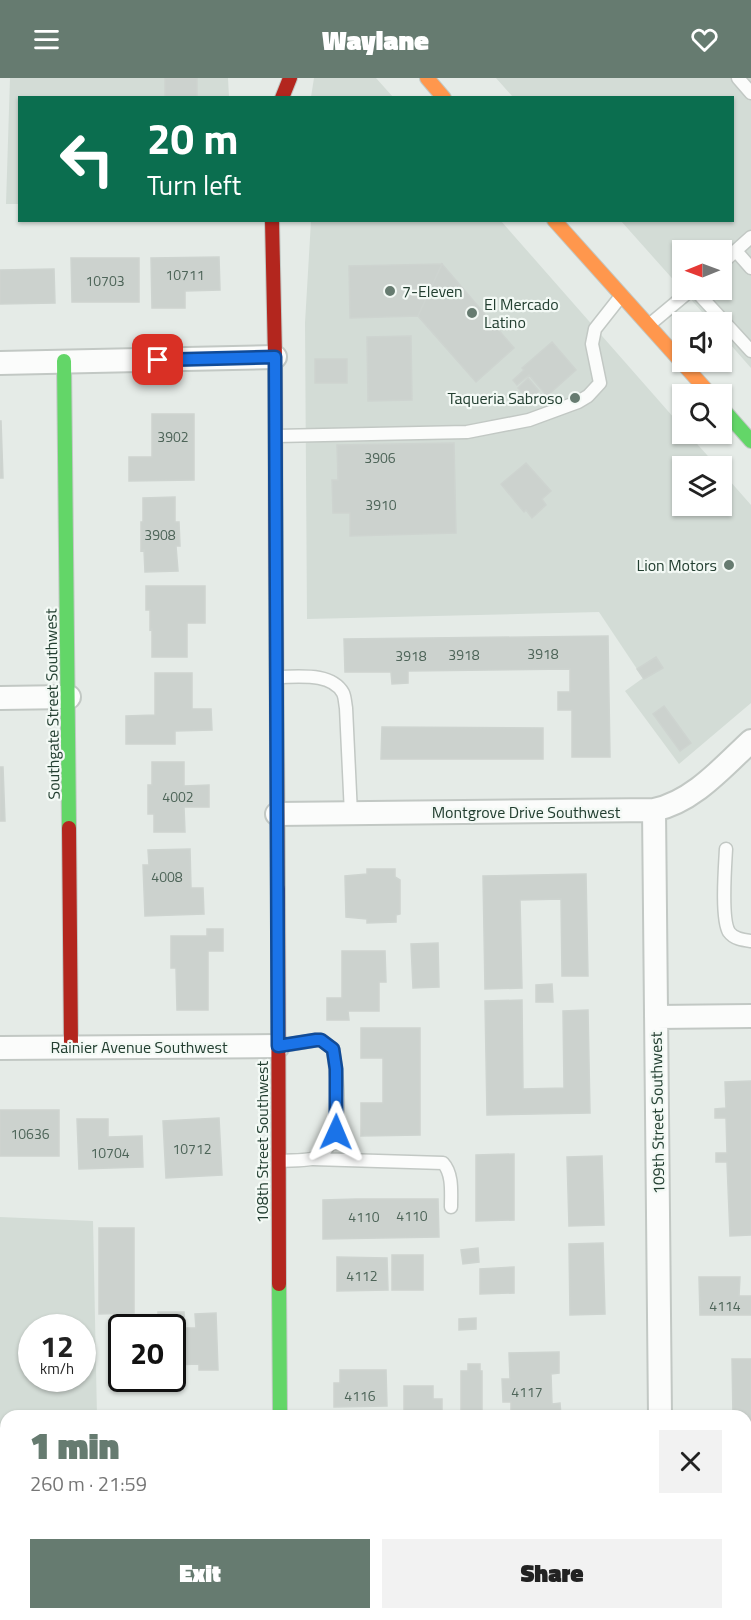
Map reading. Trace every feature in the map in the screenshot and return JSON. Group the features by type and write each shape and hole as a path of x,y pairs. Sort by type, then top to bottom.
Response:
{"street":[{"path":"283,96 290,78"},
{"path":"427,78 442,96"},
{"name":"108th Street Southwest","path":"272,222 275,357 280,1410"},
{"path":"556,222 701,384"},
{"path":"0,363 275,357"},
{"name":"Southgate Street Southwest","path":"64,361 71,1047"},
{"path":"732,419 751,441"},
{"path":"0,698 69,697"},
{"name":"Montgrove Drive Southwest","path":"277,814 654,810 670,805 697,789 751,741"},
{"name":"109th Street Southwest","path":"654,810 660,1410"},
{"path":"656,1017 751,1016"},
{"name":"Rainier Avenue Southwest","path":"0,1048 278,1046"}],"lane":[{"path":"738,78 751,93"},
{"path":"732,254 751,237"},
{"path":"736,251 751,268"},
{"path":"275,436 467,432 529,420 578,402 588,396 600,383 592,344 595,329 621,296"},
{"path":"648,326 680,300"},
{"path":"703,300 751,351"},
{"path":"276,677 322,678 343,693 346,708 351,814"},
{"path":"726,849 725,918 729,932 739,939 751,941"},
{"path":"278,1046 321,1040 333,1049 336,1069 336,1132 326,1150 313,1159"},
{"path":"279,1161 313,1159 443,1163 448,1168 451,1207"}],"shaded area":[{"path":"10,78 228,78 229,96 18,96 18,204 6,204"},
{"path":"314,78 376,78 392,96 311,96"},
{"path":"496,78 751,78 751,368 732,346 732,312 702,312 691,300 732,300 732,240 672,240 672,278 622,222 734,222 734,96 512,96"},
{"path":"311,222 502,222 672,416 672,444 697,444 708,456 672,456 672,516 732,516 732,483 751,505 751,703 679,764 625,691 643,678 599,612 307,619 305,323"},
{"path":"0,1217 93,1221 95,1314 18,1314 18,1392 96,1392 96,1367 97,1410 0,1410"}],"building":[{"path":"165,78 197,78 197,96 165,96"},
{"path":"219,257 220,290 185,291 185,308 152,308 151,258"},
{"path":"71,258 139,258 139,302 72,302"},
{"name":"7-Eleven","path":"442,264 418,316 350,318 349,266"},
{"path":"442,264 514,348 476,382 418,316"},
{"path":"54,269 55,303 0,304 0,270"},
{"path":"411,336 412,400 368,401 367,337"},
{"path":"552,342 576,370 547,396 529,375 517,385 513,380 524,370 522,368"},
{"path":"315,359 347,359 347,383 315,383"},
{"path":"528,378 539,391 529,400 518,388"},
{"path":"152,414 194,414 194,480 129,481 129,457 152,457"},
{"path":"1,421 3,478 0,478"},
{"path":"454,443 456,533 350,536 350,513 333,513 332,480 338,480 337,445"},
{"path":"526,463 551,491 542,499 546,505 532,518 526,510 524,512 501,484"},
{"path":"175,497 175,522 179,522 180,546 176,546 178,571 145,572 144,550 141,551 143,498"},
{"path":"146,586 205,586 205,623 187,623 187,657 152,657 152,629 150,630 150,610 146,610"},
{"path":"608,636 610,757 572,757 572,710 558,710 558,692 570,692 570,669 408,671 408,683 392,684 391,672 345,672 344,639"},
{"path":"656,657 663,668 644,679 637,669"},
{"path":"155,673 192,673 192,709 211,709 212,730 175,731 175,744 126,744 126,716 155,715"},
{"path":"664,706 691,743 680,751 653,714"},
{"path":"382,727 543,728 543,759 381,759"},
{"path":"152,762 184,762 184,786 209,785 209,807 184,807 185,832 154,832 154,814 148,814 148,785 152,785"},
{"path":"0,767 3,767 5,821 0,821"},
{"path":"190,849 191,888 203,888 204,914 145,916 143,865 149,865 148,850"},
{"path":"367,869 395,869 395,877 400,880 400,914 396,915 396,922 367,923 367,919 346,917 345,876 367,874"},
{"path":"586,874 588,976 562,976 561,899 520,900 522,988 485,989 483,876"},
{"path":"207,929 223,929 223,951 208,951 208,1010 177,1010 176,968 171,968 171,936 207,936"},
{"path":"438,943 439,987 413,988 411,944"},
{"path":"342,951 385,951 386,982 379,982 379,1011 348,1011 349,1020 327,1020 327,998 342,998"},
{"path":"552,984 553,1002 536,1002 536,985"},
{"path":"522,1000 523,1089 564,1088 563,1011 588,1010 590,1113 487,1115 485,1001"},
{"path":"361,1028 420,1028 420,1135 361,1136 361,1103 383,1103 383,1058 361,1058"},
{"path":"751,1081 751,1235 730,1236 727,1162 716,1162 716,1153 727,1153 726,1118 715,1118 715,1109 726,1108 725,1082"},
{"path":"0,1110 59,1110 59,1156 0,1156"},
{"path":"219,1118 222,1175 166,1178 163,1121"},
{"path":"77,1119 108,1119 108,1137 142,1136 143,1167 79,1169"},
{"path":"514,1154 514,1220 476,1221 476,1155"},
{"path":"602,1156 604,1225 569,1226 567,1157"},
{"path":"438,1199 439,1237 323,1239 323,1200"},
{"path":"99,1228 134,1228 134,1313 99,1314"},
{"path":"603,1243 605,1314 570,1315 569,1244"},
{"path":"478,1248 479,1262 463,1264 461,1250"},
{"path":"392,1255 423,1255 423,1290 392,1290"},
{"path":"337,1257 387,1258 388,1290 337,1291"},
{"path":"514,1267 514,1293 480,1294 480,1269"},
{"path":"699,1277 740,1277 739,1296 751,1296 751,1315 700,1315"},
{"path":"158,1312 184,1312 184,1314 158,1314"},
{"path":"216,1313 218,1370 199,1370 199,1364 186,1364 186,1328 196,1328 195,1314"},
{"path":"476,1318 476,1329 459,1330 459,1319"},
{"path":"559,1352 559,1373 551,1374 552,1404 560,1403 561,1410 511,1410 511,1402 503,1402 502,1379 510,1379 509,1353"},
{"path":"732,1359 751,1359 751,1410 733,1410"},
{"path":"468,1364 480,1364 482,1410 461,1410 461,1371 468,1371"},
{"path":"340,1370 386,1370 387,1406 334,1407 334,1383 340,1383"},
{"path":"404,1386 433,1386 433,1399 442,1399 442,1410 404,1410"}],"traffic: fast":[{"path":"64,361 69,828"},
{"path":"732,419 751,441"},
{"path":"279,1284 280,1410"}],"traffic: slow":[{"path":"427,78 442,96"},
{"path":"556,222 701,384"},
{"path":"276,601 278,889"}],"traffic: jam":[{"path":"283,96 290,78"},
{"path":"272,222 276,601"},
{"path":"69,828 71,1047"},
{"path":"278,889 279,1284"}],"place":[{"name":"7-Eleven","path":"390,291"},
{"name":"El Mercado Latino","path":"472,313"},
{"name":"Taqueria Sabroso","path":"575,398"},
{"name":"Lion Motors","path":"729,565"}],"route":[{"path":"158,360 275,357 278,1046 321,1040 333,1049 336,1069 336,1132"}]}
